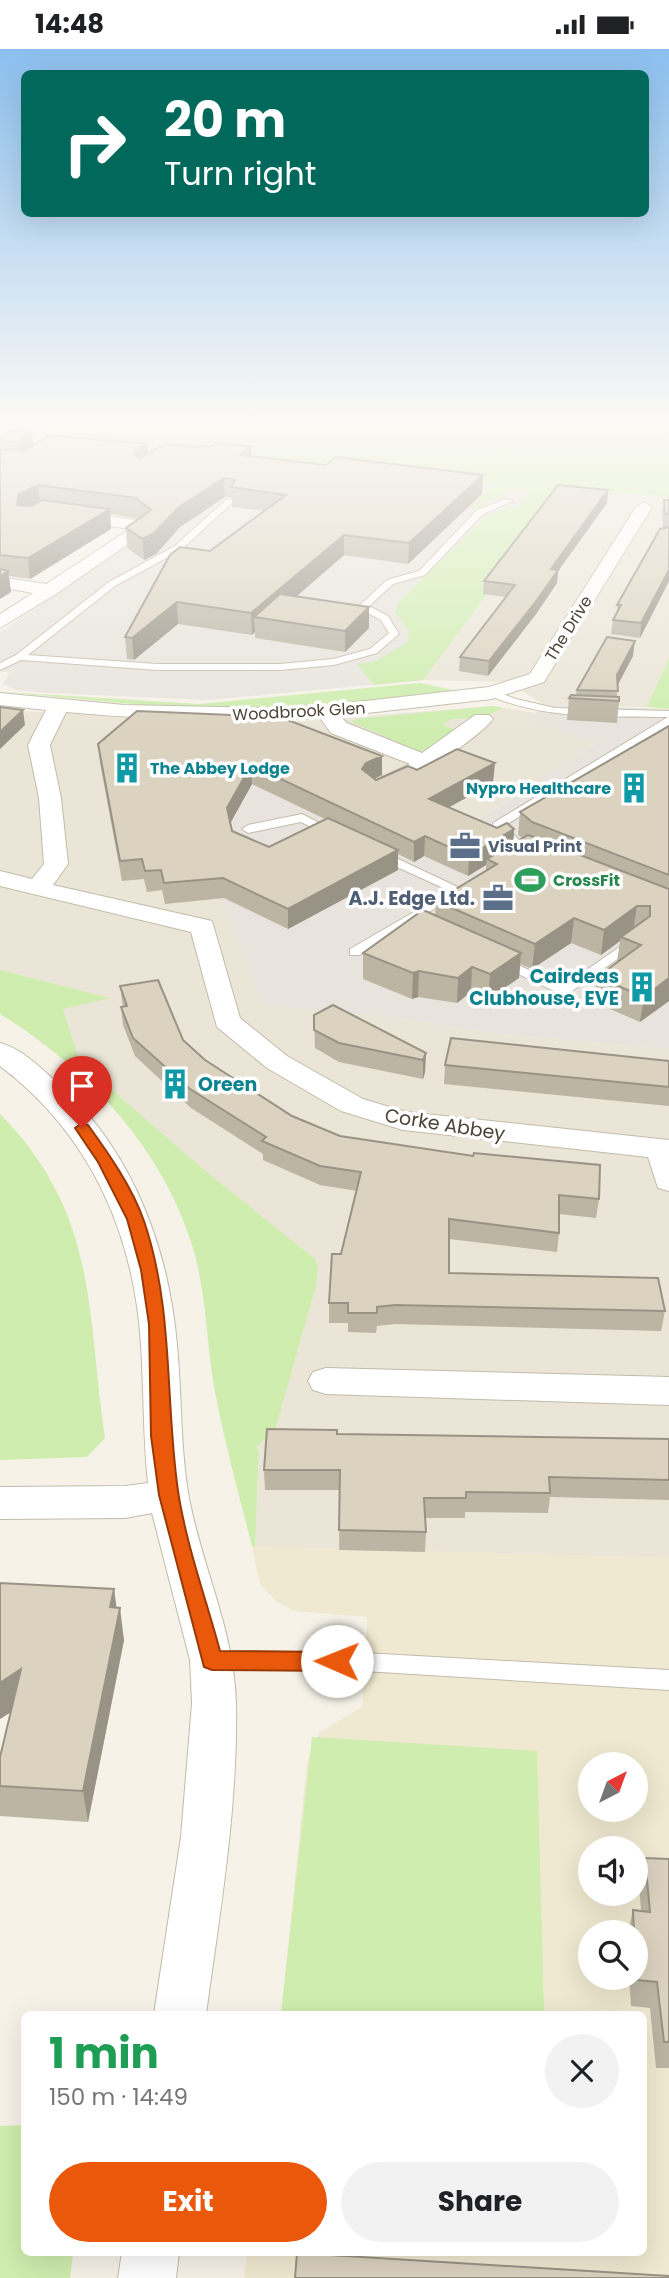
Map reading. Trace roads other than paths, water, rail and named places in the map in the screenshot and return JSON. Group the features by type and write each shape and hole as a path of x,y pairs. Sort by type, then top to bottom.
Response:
{"street":[{"path":"0,622 142,529 139,527"},
{"name":"The Drive","path":"537,678 637,527"},
{"path":"0,582 50,590"},
{"name":"Woodbrook Glen","path":"0,699 58,707 193,713 330,711 492,693 537,678"},
{"path":"38,888 56,864 50,798 39,745 58,707"},
{"path":"330,711 329,716 339,728 425,762"},
{"path":"375,790 422,766 467,723"},
{"name":"Corke Abbey","path":"0,878 203,927 227,1020 277,1062 363,1109 403,1121 666,1150 669,1181"},
{"path":"0,1052 22,1066 71,1111 106,1161 135,1219 149,1270 158,1324 161,1436 169,1495 212,1660 214,1688 209,1788 180,2011"},
{"path":"326,1381 669,1391"},
{"path":"0,1503 125,1502 169,1495"},
{"path":"147,2278 150,2256"}],"lane":[{"path":"0,667 19,657 112,584 178,548 201,527"},
{"path":"19,657 125,667 240,669 347,660 375,653 390,644 394,634 385,618 363,607 390,582 422,573 466,527"},
{"path":"492,693 513,704 554,710 669,717"},
{"path":"506,862 531,853 497,825 669,717"},
{"path":"248,829 302,818 350,840"},
{"path":"355,952 413,924 463,888 374,852"},
{"path":"492,959 565,992 640,936"},
{"path":"212,1660 364,1662 669,1680"}],"place":[{"name":"The Abbey Lodge","path":"127,768"},
{"name":"Nypro Healthcare","path":"634,788"},
{"name":"Visual Print","path":"465,846"},
{"name":"CrossFit","path":"530,880"},
{"name":"A.J. Edge Ltd.","path":"498,898"},
{"name":"Cairdeas Clubhouse, EVE","path":"642,987"},
{"name":"Oreen","path":"175,1084"}]}
